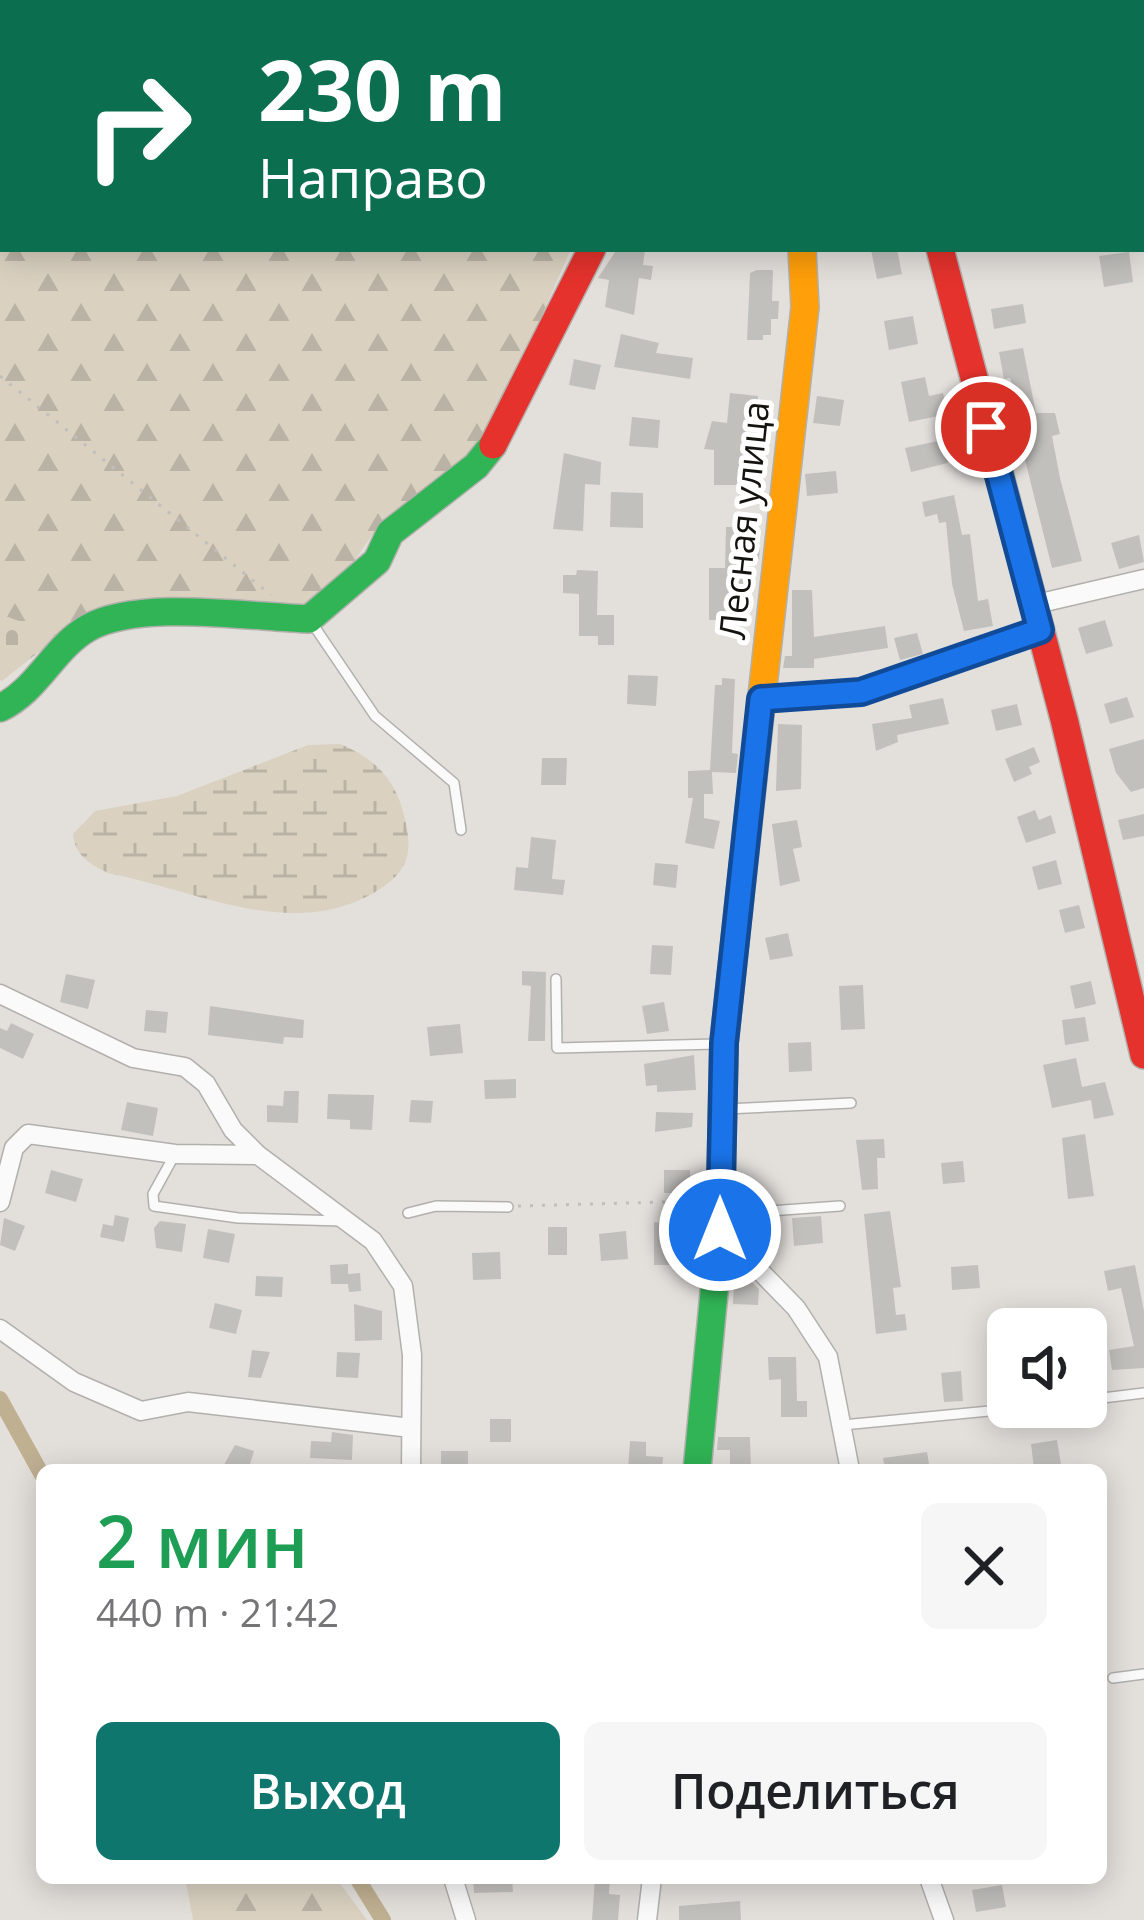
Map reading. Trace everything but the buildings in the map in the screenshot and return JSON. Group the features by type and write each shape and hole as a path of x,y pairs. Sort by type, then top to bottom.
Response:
{"street":[{"path":"0,708 22,700 89,627 136,615 305,619 377,561 390,533 476,466 501,435 591,252"},
{"name":"Лесная улица","path":"698,1464 720,1215 724,1043 805,308 802,252"},
{"path":"941,252 1144,1055"},
{"path":"761,699 861,692 1036,618 1144,579"},
{"path":"0,994 134,1058 184,1067 206,1084 233,1130 258,1155 373,1241 403,1286 412,1354 411,1464"},
{"path":"0,1202 14,1148 28,1134 53,1133 175,1154 258,1155"},
{"path":"720,1215 796,1308 828,1357 849,1464"},
{"path":"0,1329 74,1382 141,1411 188,1402 411,1428"},
{"path":"455,1884 466,1920"},
{"path":"647,1920 651,1884"},
{"path":"931,1884 944,1920"}],"lane":[{"path":"305,619 375,716 454,783 461,830"},
{"path":"556,979 557,1048 724,1043"},
{"path":"721,1109 851,1103"},
{"path":"175,1154 153,1194 154,1206 238,1217 348,1221"},
{"path":"408,1213 436,1206 508,1207"},
{"path":"720,1215 840,1206"},
{"path":"1107,1397 1144,1393"},
{"path":"843,1425 987,1411"},
{"path":"1113,1678 1144,1673"}],"path":[{"path":"0,376 305,619"},
{"path":"508,1207 720,1215"}],"green space":[{"path":"0,252 570,252 477,463 375,531 334,590 301,612 59,636 0,680"},
{"path":"0,614 59,636 2,681 0,680"},
{"path":"340,744 373,763 389,780 408,837 400,872 350,904 317,912 248,909 108,873 77,848 73,834 95,811 177,796 308,745"},
{"path":"186,1884 340,1884 367,1920 193,1920"}],"waterway":[{"path":"0,1399 36,1464"},
{"path":"361,1884 383,1920"}],"traffic: fast":[{"path":"0,708 25,691 76,636 110,619 165,612 309,619 377,561 390,533 476,466 493,445"},
{"path":"698,1464 720,1230 724,1043 738,913"}],"traffic: slow":[{"path":"738,913 805,307 802,252"}],"traffic: jam":[{"path":"493,445 590,252"},
{"path":"941,252 1064,719 1144,1055"}],"route":[{"path":"720,1230 724,1043 761,699 861,692 1040,630 986,427"}]}
